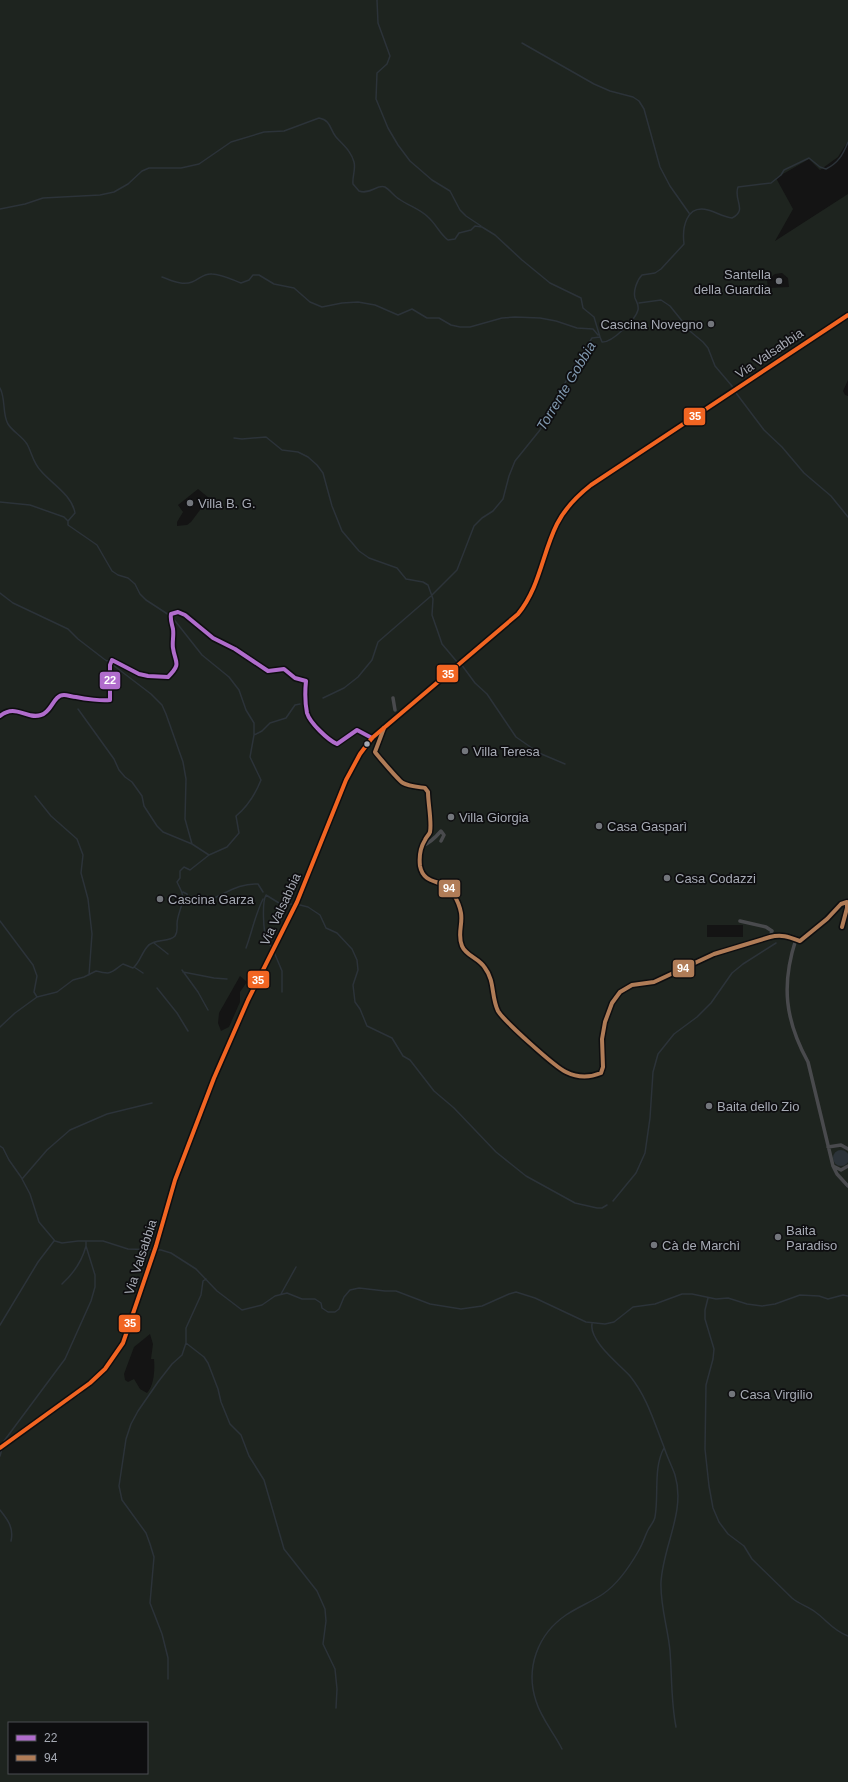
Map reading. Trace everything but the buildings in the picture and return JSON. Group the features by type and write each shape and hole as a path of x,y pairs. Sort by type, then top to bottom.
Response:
{"main road":[{"name":"Via Valsabbia","path":"705,410 769,366 848,315"},
{"name":"Via Valsabbia","path":"229,1044 297,902 346,780 360,754 372,738 511,620 523,607 535,586 552,533 563,514 577,497 604,476"},
{"name":"Via Valsabbia","path":"78,1393 105,1370 118,1352 130,1324 156,1246 174,1182"}],"street":[{"path":"0,716 4,712 14,710 33,716 42,715 49,710 52,703 64,695 77,698 110,700 110,664 112,660 139,674 148,676 168,676 173,672 177,661 173,648 174,631 170,618 171,614 178,612 185,615 213,638 235,649 268,671 284,669 295,678 306,681 308,714 325,736 332,742 337,744 357,730 372,738"},
{"path":"393,698 395,710"},
{"path":"384,728 375,752 395,774 398,780 404,784 411,784 425,788 428,792 430,833 422,846 420,854 422,870 430,881 446,886 454,894 461,913 458,936 465,953 479,960 486,968 491,978 499,1012 560,1068 578,1076 591,1077 601,1073 603,1067 602,1039 605,1022 612,1003 620,992 632,985 654,982 714,954 770,937 779,935 800,940 827,919 841,904 846,902 847,908 842,927"},
{"path":"422,846 434,839 441,831 444,835 441,841"},
{"path":"740,921 766,927 772,931 770,937"},
{"path":"796,939 787,978 787,1003 791,1024 800,1048 808,1062 833,1166 836,1174 848,1186"},
{"path":"828,1147 841,1145 848,1149"},
{"path":"833,1166 841,1170 848,1166"}],"shaded area":[{"path":"0,0 848,0 848,141 838,157 820,170 809,159 776,178 793,209 775,241 848,194 848,380 843,391 845,395 848,396 848,1782 0,1782","holes":["782,273 788,278 789,287 768,288 767,280 775,274","198,489 209,498 191,522 187,525 177,526 177,522 183,512 178,505","707,925 743,925 743,937 707,937","240,976 247,982 240,992 240,1002 229,1027 221,1031 218,1023 219,1013","150,1334 153,1344 151,1359 154,1359 154,1378 147,1393 140,1389 134,1379 128,1382 125,1380 124,1374 134,1347"]},
{"path":"841,1150 848,1155 849,1158 844,1165 841,1166 834,1161 833,1158 838,1151"}],"waterway":[{"path":"377,0 378,23 390,56 387,64 377,73 376,99 388,128 410,161 432,180 450,191 460,210 481,226"},
{"path":"522,43 594,84 610,91 633,97 639,101 644,109 660,167 670,186 689,213"},
{"path":"0,209 25,204 43,198 100,195 114,192 128,184 142,171 149,168 181,168 199,164 231,142 264,132 284,131 319,118 328,123 336,137 353,158 353,184 359,191 367,192 382,186 385,187 399,199 425,214 448,240 455,239 459,233 471,230 475,226 482,227 495,235 550,283 581,298 583,308 594,317 600,337"},
{"name":"Torrente Gobbia","path":"323,698 344,688 358,677 372,660 378,642 431,596 457,570 474,526 482,518 493,511 503,499 509,476 515,461 540,430 573,368 592,338 600,337 602,342 612,339 633,319 638,310 635,292 639,280 642,275 655,273 661,269 684,244 685,225 690,214 701,209 732,218 737,215 740,208 737,196 738,187 771,183 781,175 784,170 809,158 820,167 826,169 840,158 848,142"},
{"path":"162,277 177,282 188,283 209,274 216,274 241,283 249,280 253,275 259,275 274,284 294,288 310,302 322,307 342,303 358,302 375,305 398,315 412,309 427,318 439,318 451,325 460,327 470,327 502,318 540,318 556,321 577,328 593,329 598,335"},
{"path":"639,303 661,300 670,306 691,332 708,348 715,366 732,386 764,430 782,447 804,473 831,496 848,517"},
{"path":"0,388 8,424 27,444 38,468 66,495 70,501 75,513 68,521"},
{"path":"234,438 242,439 266,437 282,450 298,452 308,457 317,465 323,473 332,506 342,531 359,551 369,558 397,568 406,579 423,582 428,585 433,599 432,615 442,644 458,663"},
{"path":"0,502 30,505 64,517 68,521 68,525 97,545 112,571 118,575 128,578 135,584 140,594 146,600 169,615"},
{"path":"0,593 13,603 68,629 78,639 104,659 107,661 111,660"},
{"path":"172,617 202,655 229,677 239,690 246,710 254,723 254,734"},
{"path":"113,662 113,665 151,694 162,705 166,714 183,762 186,779 185,819 192,844"},
{"path":"461,664 475,683 487,694 516,737 539,753 565,764"},
{"path":"0,1027 15,1013 37,997 57,992 73,980 84,977 96,971 108,973 123,964 133,968 150,944 175,936 177,932 177,920 183,897 177,882 180,878 180,871 184,867 190,870 209,855 227,847 239,833 236,816 251,800 261,780 250,757 254,735 262,731 270,723 286,718 295,705 300,704"},
{"path":"78,709 114,759 119,770 132,782 142,796 144,806 157,826 163,832 192,844 209,855"},
{"path":"35,796 51,816 77,839 83,855 81,873 88,899 92,934 89,975"},
{"path":"183,892 187,894 191,904 208,901 232,889 249,884 258,884 263,892"},
{"path":"272,948 267,941 264,924 266,895 279,903 308,907 320,915 326,928 337,933 352,949 357,960 358,970 353,985 355,1002 360,1009 367,1026 392,1038 403,1056 410,1060 434,1091 454,1108 496,1152 526,1176 575,1203 597,1208 602,1208 607,1205"},
{"path":"246,948 263,899"},
{"path":"0,921 33,965 37,976 34,992 37,997"},
{"path":"154,943 168,954"},
{"path":"613,1201 636,1173 645,1153 650,1118 653,1072 658,1054 674,1034 697,1017 711,1003 732,973 743,964 776,943"},
{"path":"274,952 282,971 282,992"},
{"path":"134,967 143,973"},
{"path":"182,970 198,992 208,1010"},
{"path":"183,972 227,979"},
{"path":"157,988 177,1013 188,1031"},
{"path":"22,1179 47,1150 70,1130 107,1114 152,1103"},
{"path":"0,1146 3,1148 30,1194 39,1222 55,1241 62,1243 78,1241 103,1241 128,1249 161,1250 171,1253 196,1269 217,1291 242,1310 262,1305 275,1296 287,1293 302,1299 315,1299 321,1303 322,1308 328,1312 335,1312 339,1309 344,1297 350,1290 359,1288 396,1291 430,1304 461,1309 482,1306 516,1292 535,1298 586,1322 605,1324 614,1322 633,1307 655,1304 682,1294 692,1294 716,1299 728,1298 747,1304 762,1306 775,1304 800,1295 819,1296 828,1299 843,1295 848,1296"},
{"path":"0,1325 38,1262 54,1241"},
{"path":"0,1456 4,1441 65,1359 91,1301 95,1287 95,1275 86,1242"},
{"path":"62,1284 77,1267 86,1246"},
{"path":"281,1294 296,1267"},
{"path":"206,1279 203,1281 201,1295 186,1328 186,1343 204,1357 208,1363 230,1424 241,1435 249,1456 264,1480 284,1549 317,1591 325,1609 326,1621 323,1644 335,1669 337,1689 336,1708"},
{"path":"708,1298 705,1310 705,1319 714,1349 706,1385 705,1449 713,1508 719,1522 728,1534 744,1546 752,1559 792,1598 819,1614 834,1628 842,1634 848,1636"},
{"path":"592,1324 592,1331 600,1345 630,1376 641,1392 650,1410 667,1454 678,1488 676,1515 661,1582 663,1608 670,1651 672,1699 676,1727"},
{"path":"168,1679 168,1658 162,1634 150,1603 154,1557 146,1533 122,1500 119,1486 126,1439 131,1424 158,1382 172,1364 182,1355 186,1343"},
{"path":"562,1749 541,1713 536,1701 532,1676 536,1653 541,1642 556,1623 566,1615 609,1590 624,1574 632,1562 654,1519 656,1509 657,1473 664,1448"},
{"path":"0,1510 10,1524 12,1532 11,1541"}],"tunnel":[{"path":"604,477 703,411"},
{"path":"175,1180 214,1078 229,1044"},
{"path":"0,1448 78,1393"}],"transit line":[{"name":"35","path":"0,1448 90,1383 105,1369 123,1343 156,1246 175,1180 214,1078 248,1000 297,902 346,780 360,754 372,738 518,614 536,582 552,535 560,518 581,493 848,315"},
{"name":"22","path":"0,716 11,711 36,716 41,715 48,711 57,698 64,695 93,700 110,700 110,665 112,660 139,674 168,677 176,666 173,648 171,614 178,612 185,615 213,638 235,649 268,671 284,669 295,678 306,681 305,693 307,713 312,722 320,731 333,742 337,744 357,730 372,738"},
{"name":"94","path":"384,728 375,752 401,782 408,785 425,788 428,792 430,832 423,843 420,853 420,866 422,873 430,880 445,885 454,895 461,913 460,937 462,946 466,952 479,962 488,973 498,1011 541,1053 570,1074 584,1077 601,1073 603,1067 602,1039 605,1022 612,1003 620,992 632,985 654,982 714,954 770,937 782,936 800,941 827,919 841,904 847,902 842,927"}],"place":[{"name":"Santella della Guardia","path":"779,281"},
{"name":"Cascina Novegno","path":"711,324"},
{"name":"Villa B. G.","path":"190,503"},
{"name":"Villa Teresa","path":"465,751"},
{"name":"Villa Giorgia","path":"451,817"},
{"name":"Casa Gasparì","path":"599,826"},
{"name":"Casa Codazzi","path":"667,878"},
{"name":"Cascina Garza","path":"160,899"},
{"name":"Baita dello Zio","path":"709,1106"},
{"name":"Baita Paradiso","path":"778,1237"},
{"name":"Cà de Marchì","path":"654,1245"},
{"name":"Casa Virgilio","path":"732,1394"}]}
